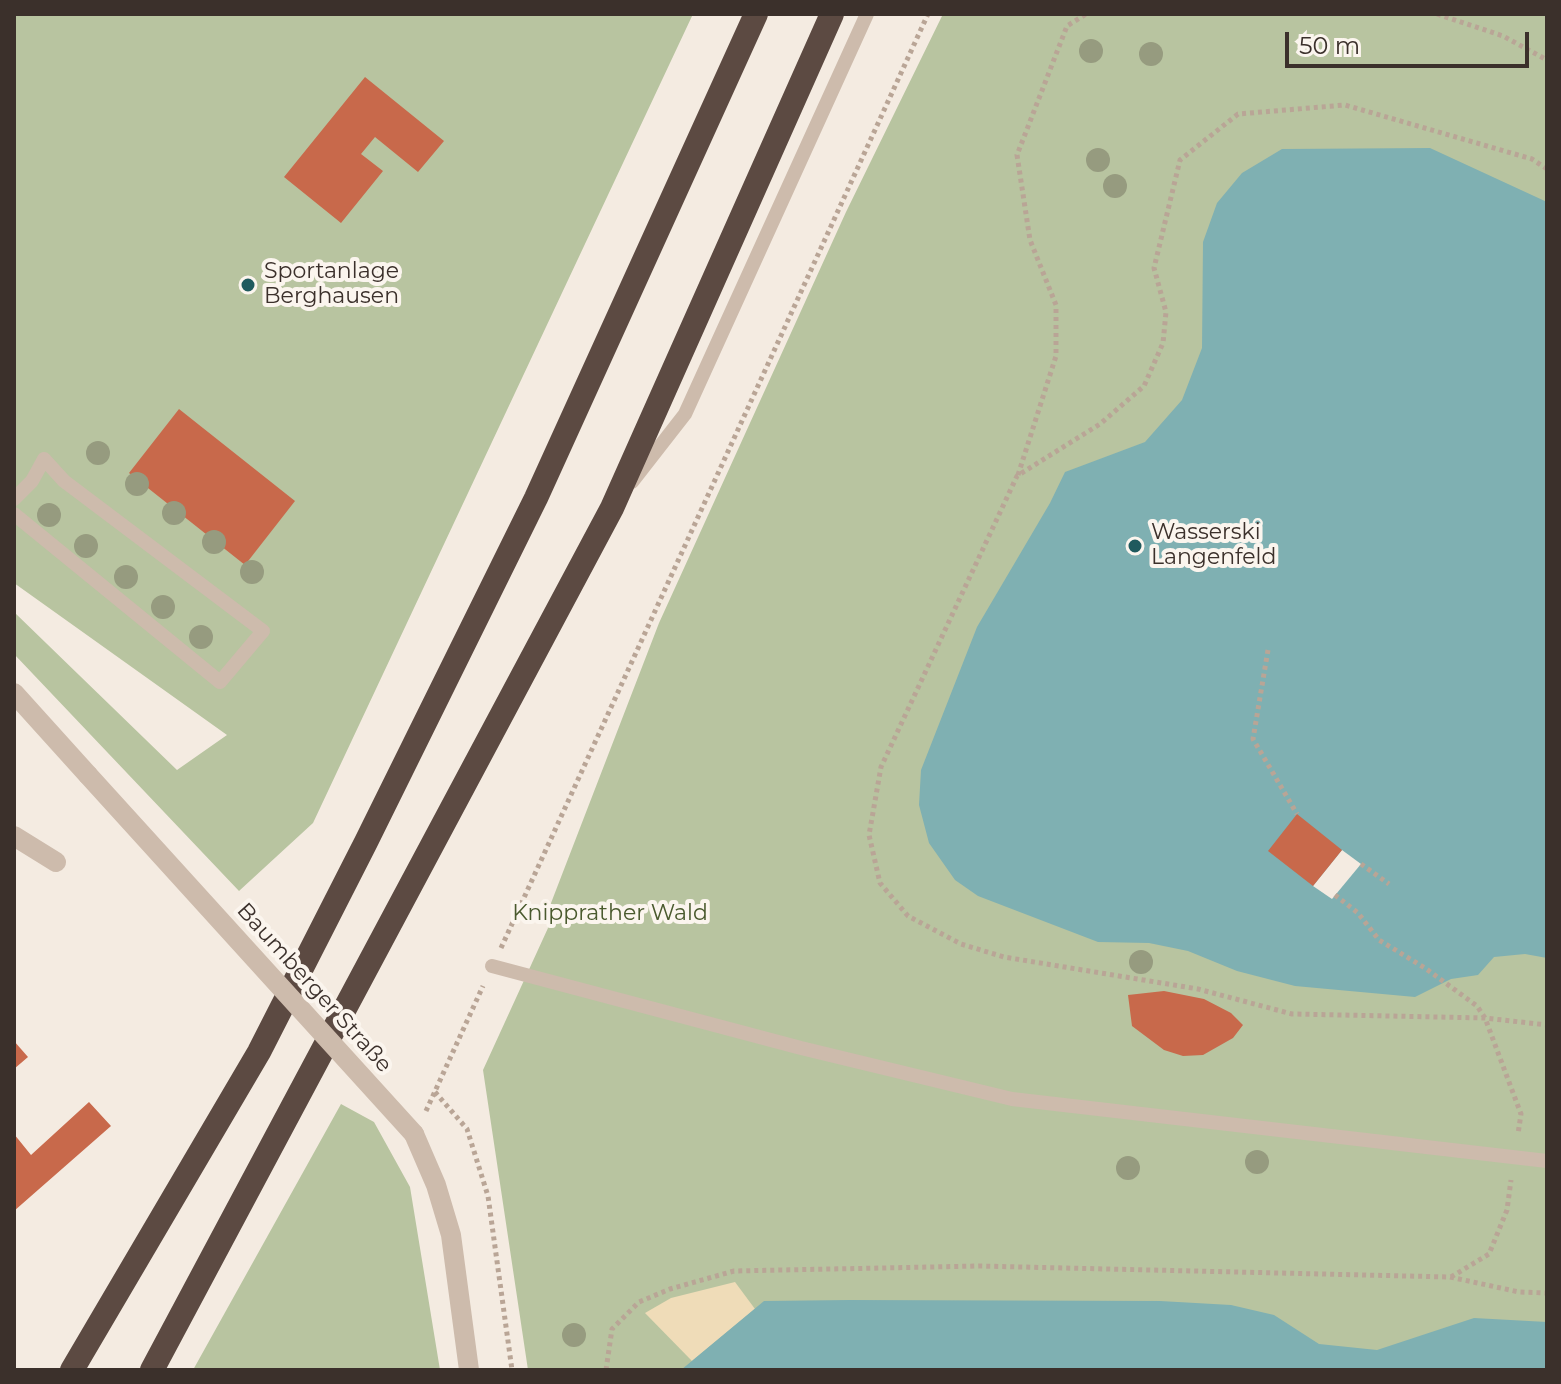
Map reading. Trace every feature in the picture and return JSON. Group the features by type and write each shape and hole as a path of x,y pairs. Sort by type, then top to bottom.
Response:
{"highway":[{"path":"72,1370 259,1052 366,842 536,498 756,14"},
{"path":"152,1370 612,508 832,14"}],"street":[{"name":"Baumberger Straße","path":"14,693 414,1134 436,1185 451,1235 469,1370"},
{"path":"14,836 56,862"}],"lane":[{"path":"612,508 685,414 867,14"},
{"path":"14,499 32,481 44,459 64,481 263,631 220,682 14,514"},
{"path":"492,966 801,1048 1012,1099 1547,1161"}],"path":[{"path":"414,1134 928,14"},
{"path":"1086,14 1067,26 1017,155 1030,240 1056,305 1056,356 1017,476 881,767 869,835 880,883 908,916 961,944 1004,957 1198,989 1292,1014 1485,1018 1547,1025"},
{"path":"1437,14 1503,36 1547,60"},
{"path":"1017,476 1100,424 1144,386 1163,343 1166,312 1154,268 1180,160 1238,114 1345,105 1532,159 1547,169"},
{"path":"1268,650 1253,739 1297,814"},
{"path":"1361,864 1389,884"},
{"path":"1335,895 1358,913 1379,940 1425,968 1477,1006"},
{"path":"435,1092 467,1129 488,1196 512,1370"},
{"path":"606,1370 612,1329 639,1302 670,1289 734,1271 979,1266 1450,1277 1519,1292 1547,1293"}],"green space":[{"name":"Sportanlage Berghausen","path":"14,14 693,14 313,823 239,891 14,654 14,612 177,770 227,735 14,583"},
{"name":"Wasserski Langenfeld","path":"943,14 1547,14 1547,1370 528,1370 483,1070 548,928 546,916 659,623 846,212"},
{"path":"341,1104 374,1122 410,1187 440,1370 193,1370"}],"sand":[{"path":"735,1282 755,1309 692,1361 645,1313 671,1298"}],"water":[{"path":"1430,148 1547,202 1547,958 1525,954 1494,957 1478,975 1451,979 1415,997 1295,986 1237,971 1188,951 1149,943 1098,942 978,896 955,880 929,843 919,805 921,770 977,627 1065,472 1145,442 1182,400 1202,348 1203,242 1217,203 1242,173 1282,149"},
{"path":"764,1301 1160,1301 1231,1305 1274,1315 1319,1344 1377,1350 1474,1318 1547,1322 1547,1370 681,1370"}],"pier":[{"path":"1342,850 1361,864 1332,899 1313,886"}],"building":[{"path":"365,77 444,141 418,172 375,137 361,154 383,171 341,223 284,177"},
{"path":"179,409 295,501 245,565 129,473"},
{"path":"1297,814 1342,850 1313,886 1268,851"},
{"path":"1164,991 1204,999 1231,1013 1243,1025 1233,1038 1203,1055 1183,1056 1164,1050 1132,1026 1128,995"},
{"path":"14,1041 28,1057 14,1069"},
{"path":"89,1102 111,1126 14,1211 14,1134 31,1155"}],"place":[{"name":"Sportanlage Berghausen","path":"248,285"},
{"name":"Wasserski Langenfeld","path":"1135,546"}],"park label":[{"name":"Knipprather Wald","path":"610,914"}]}
